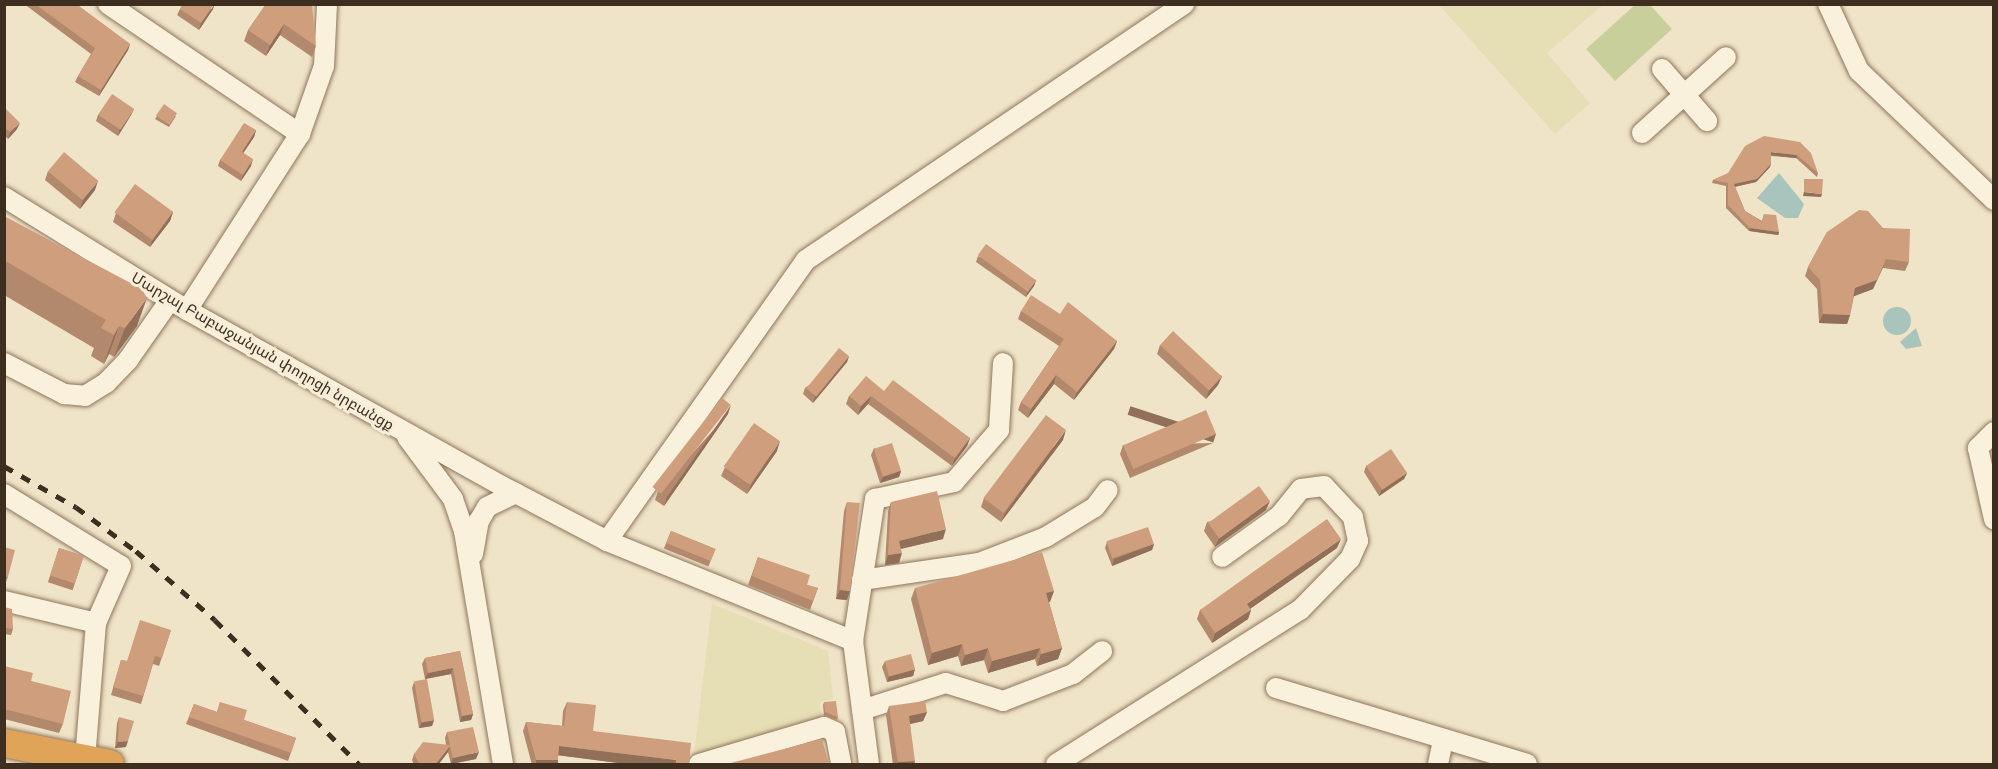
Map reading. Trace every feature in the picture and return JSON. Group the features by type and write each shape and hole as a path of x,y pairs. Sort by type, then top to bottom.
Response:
{"highway":[{"path":"4,743 98,762"}],"street":[{"path":"108,4 300,134"},
{"path":"188,310 300,134 324,66 327,4"},
{"path":"607,541 806,260 1184,4"},
{"path":"1828,4 1859,71 1994,200"},
{"path":"1642,133 1726,57"},
{"path":"1662,69 1707,121"},
{"name":"Մարշալ Բաբաջանյան փողոցի նրբանցք","path":"4,197 170,300 399,428 453,499 472,566 503,765"},
{"path":"4,363 64,394 84,396 106,384 128,360 170,300"},
{"path":"869,765 853,640 874,499 954,482 999,429 1004,363"},
{"path":"399,428 607,541 853,640"},
{"path":"1994,432 1978,448 1994,519"},
{"path":"1056,765 1300,610 1350,559 1358,541 1353,517 1324,486 1301,489 1279,516 1222,557"},
{"path":"862,580 979,563 1046,537 1095,507 1108,490"},
{"path":"472,566 478,521 487,507 516,493"},
{"path":"4,494 121,566 96,623 98,762"},
{"path":"4,601 96,623"},
{"path":"862,710 946,683 1003,701 1073,674 1102,651"},
{"path":"1276,688 1527,765"},
{"path":"699,765 824,727 835,732 841,765"},
{"path":"1438,765 1443,740"}],"shaded area":[{"path":"1439,5 1603,5 1547,53 1590,103 1555,134"},
{"path":"712,604 828,651 833,699 820,702 822,719 694,755"}],"green space":[{"path":"1636,4 1650,5 1672,29 1615,81 1586,49"}],"water":[{"path":"1779,173 1804,204 1798,218 1785,218 1757,198"},
{"path":"1897,307 1907,311 1911,321 1907,331 1897,335 1887,331 1883,321 1887,311"},
{"path":"1916,328 1922,346 1906,349 1900,342"}],"building":[{"path":"35,4 76,4 130,44 101,90 78,76 95,48"},
{"path":"182,4 214,4 201,23 180,9"},
{"path":"266,4 312,4 316,46 284,24 270,45 248,30"},
{"path":"112,94 134,109 120,130 98,115"},
{"path":"164,104 177,113 169,125 156,115"},
{"path":"4,107 20,123 10,132 4,127"},
{"path":"244,123 256,130 242,152 253,159 243,175 220,160"},
{"path":"1764,136 1800,142 1811,153 1818,173 1797,155 1771,152 1771,164 1757,179 1734,184 1745,211 1762,222 1764,214 1776,215 1779,232 1750,228 1728,205 1728,183 1713,180 1728,173 1745,146"},
{"path":"64,152 98,181 82,200 48,171"},
{"path":"1804,179 1823,179 1822,194 1804,192"},
{"path":"135,184 173,212 152,240 114,212"},
{"path":"1859,210 1868,211 1883,228 1910,229 1909,262 1886,259 1877,280 1855,288 1850,315 1823,314 1820,280 1808,267 1827,232"},
{"path":"4,216 142,289 147,298 125,328 119,326 114,335 101,328 106,320 4,260"},
{"path":"986,244 1036,280 1028,292 978,255"},
{"path":"1031,295 1060,314 1068,302 1117,341 1077,392 1056,375 1031,409 1021,402 1064,339 1021,311"},
{"path":"1173,331 1222,377 1209,391 1160,345"},
{"path":"839,348 849,356 816,397 806,388"},
{"path":"866,376 884,391 893,380 970,438 955,458 871,396 861,406 849,396"},
{"path":"722,398 731,405 661,494 652,487"},
{"path":"1206,410 1216,434 1133,469 1123,445"},
{"path":"1046,415 1066,430 1003,513 983,498"},
{"path":"754,423 780,441 750,485 724,466"},
{"path":"892,443 901,471 883,476 874,449"},
{"path":"1391,449 1407,473 1382,490 1366,466"},
{"path":"1259,486 1270,501 1219,538 1208,523"},
{"path":"937,491 946,529 899,541 902,553 888,555 891,502"},
{"path":"847,502 860,503 850,591 840,590"},
{"path":"1327,519 1341,539 1247,604 1251,610 1215,633 1200,610"},
{"path":"1148,527 1154,544 1112,558 1106,541"},
{"path":"671,531 716,549 711,561 666,543"},
{"path":"4,547 15,550 8,577 4,576"},
{"path":"59,548 84,556 75,584 50,576"},
{"path":"1042,552 1054,591 1046,593 1062,648 1041,654 1040,648 992,661 988,648 965,655 962,644 932,653 915,588"},
{"path":"758,557 810,575 807,585 818,588 813,601 752,576"},
{"path":"4,607 12,609 13,629 6,628 4,633"},
{"path":"140,620 171,630 162,658 155,656 143,696 113,687 121,660 127,661"},
{"path":"460,651 473,714 462,716 453,668 428,673 425,658"},
{"path":"911,654 915,669 889,676 885,661"},
{"path":"4,666 33,673 31,681 71,691 63,724 4,709"},
{"path":"427,679 434,720 421,723 414,681"},
{"path":"836,701 838,717 825,712 824,702"},
{"path":"925,701 927,712 909,716 915,761 898,762 889,706"},
{"path":"220,702 247,710 244,720 296,738 291,753 189,717 194,704 217,712"},
{"path":"567,702 596,705 593,731 691,743 689,765 676,765 676,760 559,746 558,760 536,760 526,722 564,726"},
{"path":"119,717 134,721 128,741 118,742"},
{"path":"473,727 479,752 453,758 450,746 435,765 420,765 414,754 423,742 450,745 447,732"},
{"path":"822,739 828,765 723,765"}],"railway":[{"path":"4,466 76,507 136,551 215,620 359,764"}]}
